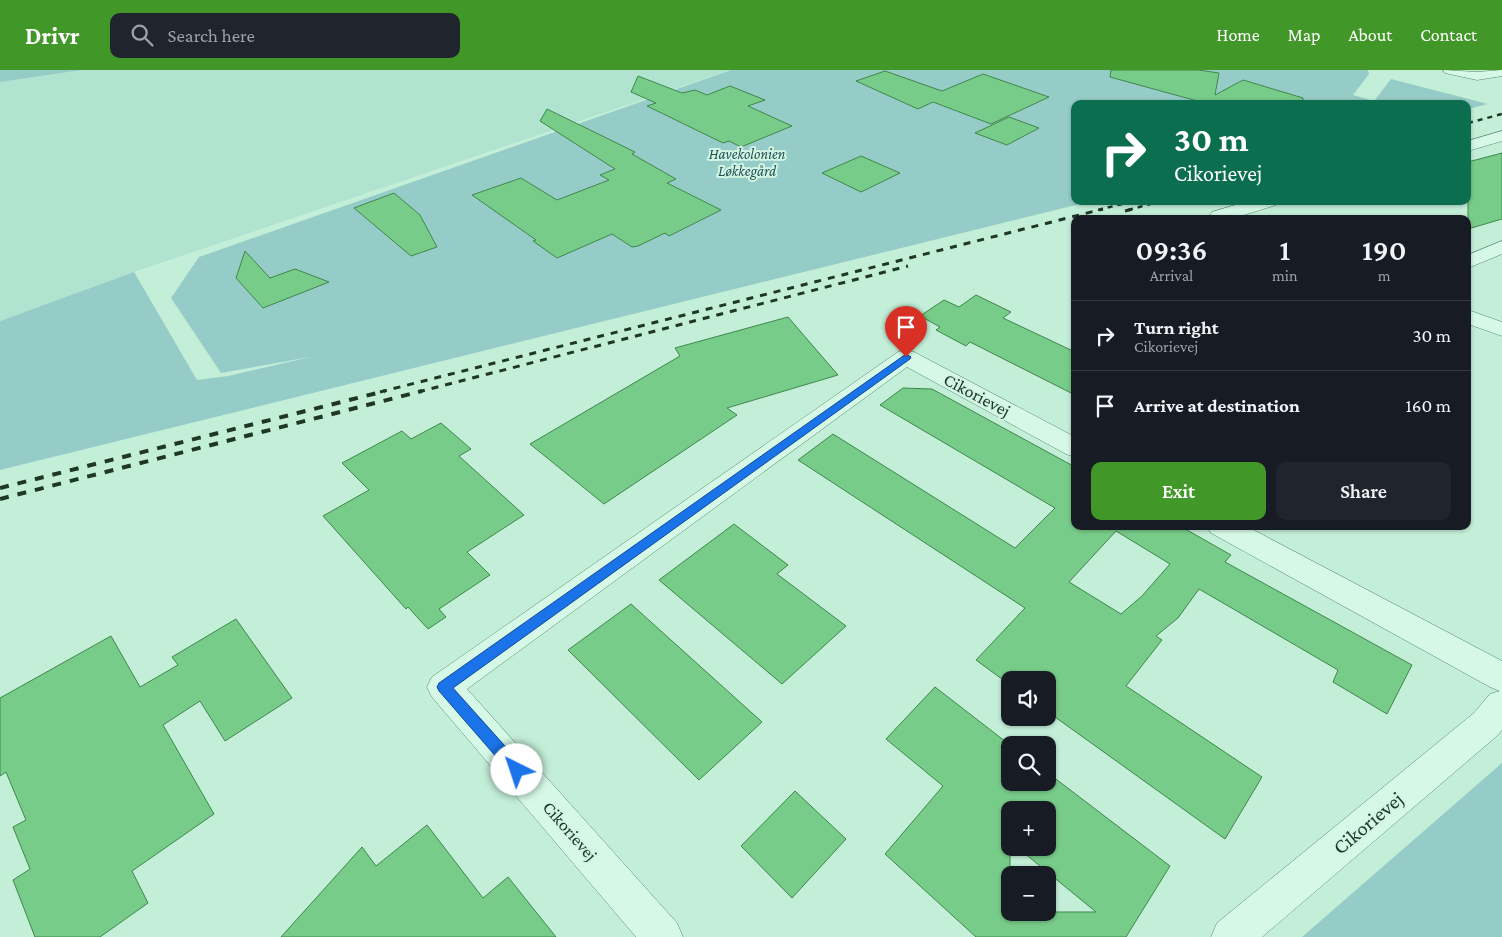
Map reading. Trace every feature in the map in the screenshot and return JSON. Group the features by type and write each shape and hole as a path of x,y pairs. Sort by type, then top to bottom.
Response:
{"street":[{"path":"1450,70 1477,76 1502,72"},
{"path":"1471,145 1502,136"},
{"path":"1222,215 1256,205"},
{"path":"1471,261 1502,247"},
{"path":"1471,318 1502,330"},
{"name":"Cikorievej","path":"663,937 444,687 906,357 1071,446"},
{"path":"1228,530 1502,677"},
{"name":"Cikorievej","path":"1231,937 1486,724 1502,705"}],"green space":[{"path":"0,70 82,70 0,82"},
{"path":"82,70 730,70 134,272 0,321 0,82"},
{"name":"Havekolonien Løkkegård","path":"731,70 1368,70 1369,74 1353,95 1370,100 1071,100 1071,205 1076,205 0,470 0,321 134,272 197,380 228,376 310,357 221,373 171,298 199,257"},
{"name":"Havekolonien Løkkegård","path":"1391,79 1488,104 1471,108 1471,100 1375,100"},
{"path":"1502,763 1502,937 1302,937"}],"building":[{"path":"1111,70 1198,70 1219,73 1215,95 1243,80 1303,98 1303,100 1194,100 1110,77"},
{"path":"885,71 942,91 983,74 1049,97 991,124 933,102 918,109 856,81"},
{"path":"638,76 682,93 695,90 707,95 730,86 765,100 748,106 792,126 741,147 729,141 723,143 647,106 656,103 631,92"},
{"path":"547,109 635,152 632,154 676,179 667,183 721,210 669,236 665,233 638,246 632,247 612,234 557,258 533,241 536,240 472,195 521,178 557,200 609,180 600,175 615,169 540,121"},
{"path":"1009,117 1039,128 1007,145 975,133"},
{"path":"1502,153 1502,219 1471,228 1471,215 1468,215 1468,205 1471,205 1471,161"},
{"path":"861,156 900,173 861,192 822,173"},
{"path":"394,193 420,215 437,247 411,256 354,208"},
{"path":"245,251 270,278 295,269 329,282 263,308 236,278"},
{"path":"976,295 1011,312 1003,318 1071,350 1071,393 970,342 966,346 936,330 940,327 920,316 944,300 959,307"},
{"path":"788,317 838,375 727,408 737,415 604,504 530,444 680,356 675,348"},
{"path":"903,388 932,389 1071,465 1071,530 1187,530 1231,555 1225,562 1412,665 1387,714 1333,682 1338,670 1199,589 1178,618 1156,636 1162,640 1126,686 1262,777 1225,839 1056,718 1056,671 1001,671 1001,678 976,660 1025,608 798,460 833,434 1015,548 1055,508 880,405","holes":["1116,531 1170,564 1142,596 1121,614 1069,582"]},
{"path":"441,423 471,449 459,456 524,515 467,552 490,575 439,609 446,617 428,629 408,607 406,609 323,516 369,490 342,463 402,431 411,439"},
{"path":"734,524 788,565 777,574 846,626 782,684 659,580"},
{"path":"631,604 762,722 699,780 568,650"},
{"path":"236,619 292,698 225,741 200,701 163,725 214,814 132,871 148,903 100,937 35,937 13,880 30,869 13,827 26,820 6,772 0,776 0,698 111,636 140,687 178,665 172,657"},
{"path":"935,687 1001,738 1001,791 1056,791 1056,779 1170,866 1126,937 976,937 885,854 943,786 886,739","holes":["1001,801 1056,801 1056,856 1028,856 1040,866 1056,866 1056,879 1096,912 1056,912 1056,921 1001,921 1001,866 1010,866 1010,856 1001,856"]},
{"path":"795,791 846,839 792,898 741,846"},
{"path":"427,825 483,898 508,877 556,937 281,937 362,847 376,866"}],"railway":[{"path":"1471,122 1502,114"},
{"path":"1098,210 1118,205"},
{"path":"1128,210 1147,205"},
{"path":"1079,215 1103,209"},
{"path":"1125,211 1133,209"},
{"path":"380,392 1071,217"},
{"path":"418,392 908,266"},
{"path":"0,488 385,391"},
{"path":"0,499 422,391"}],"route":[{"path":"517,770 444,687 906,357"}]}
